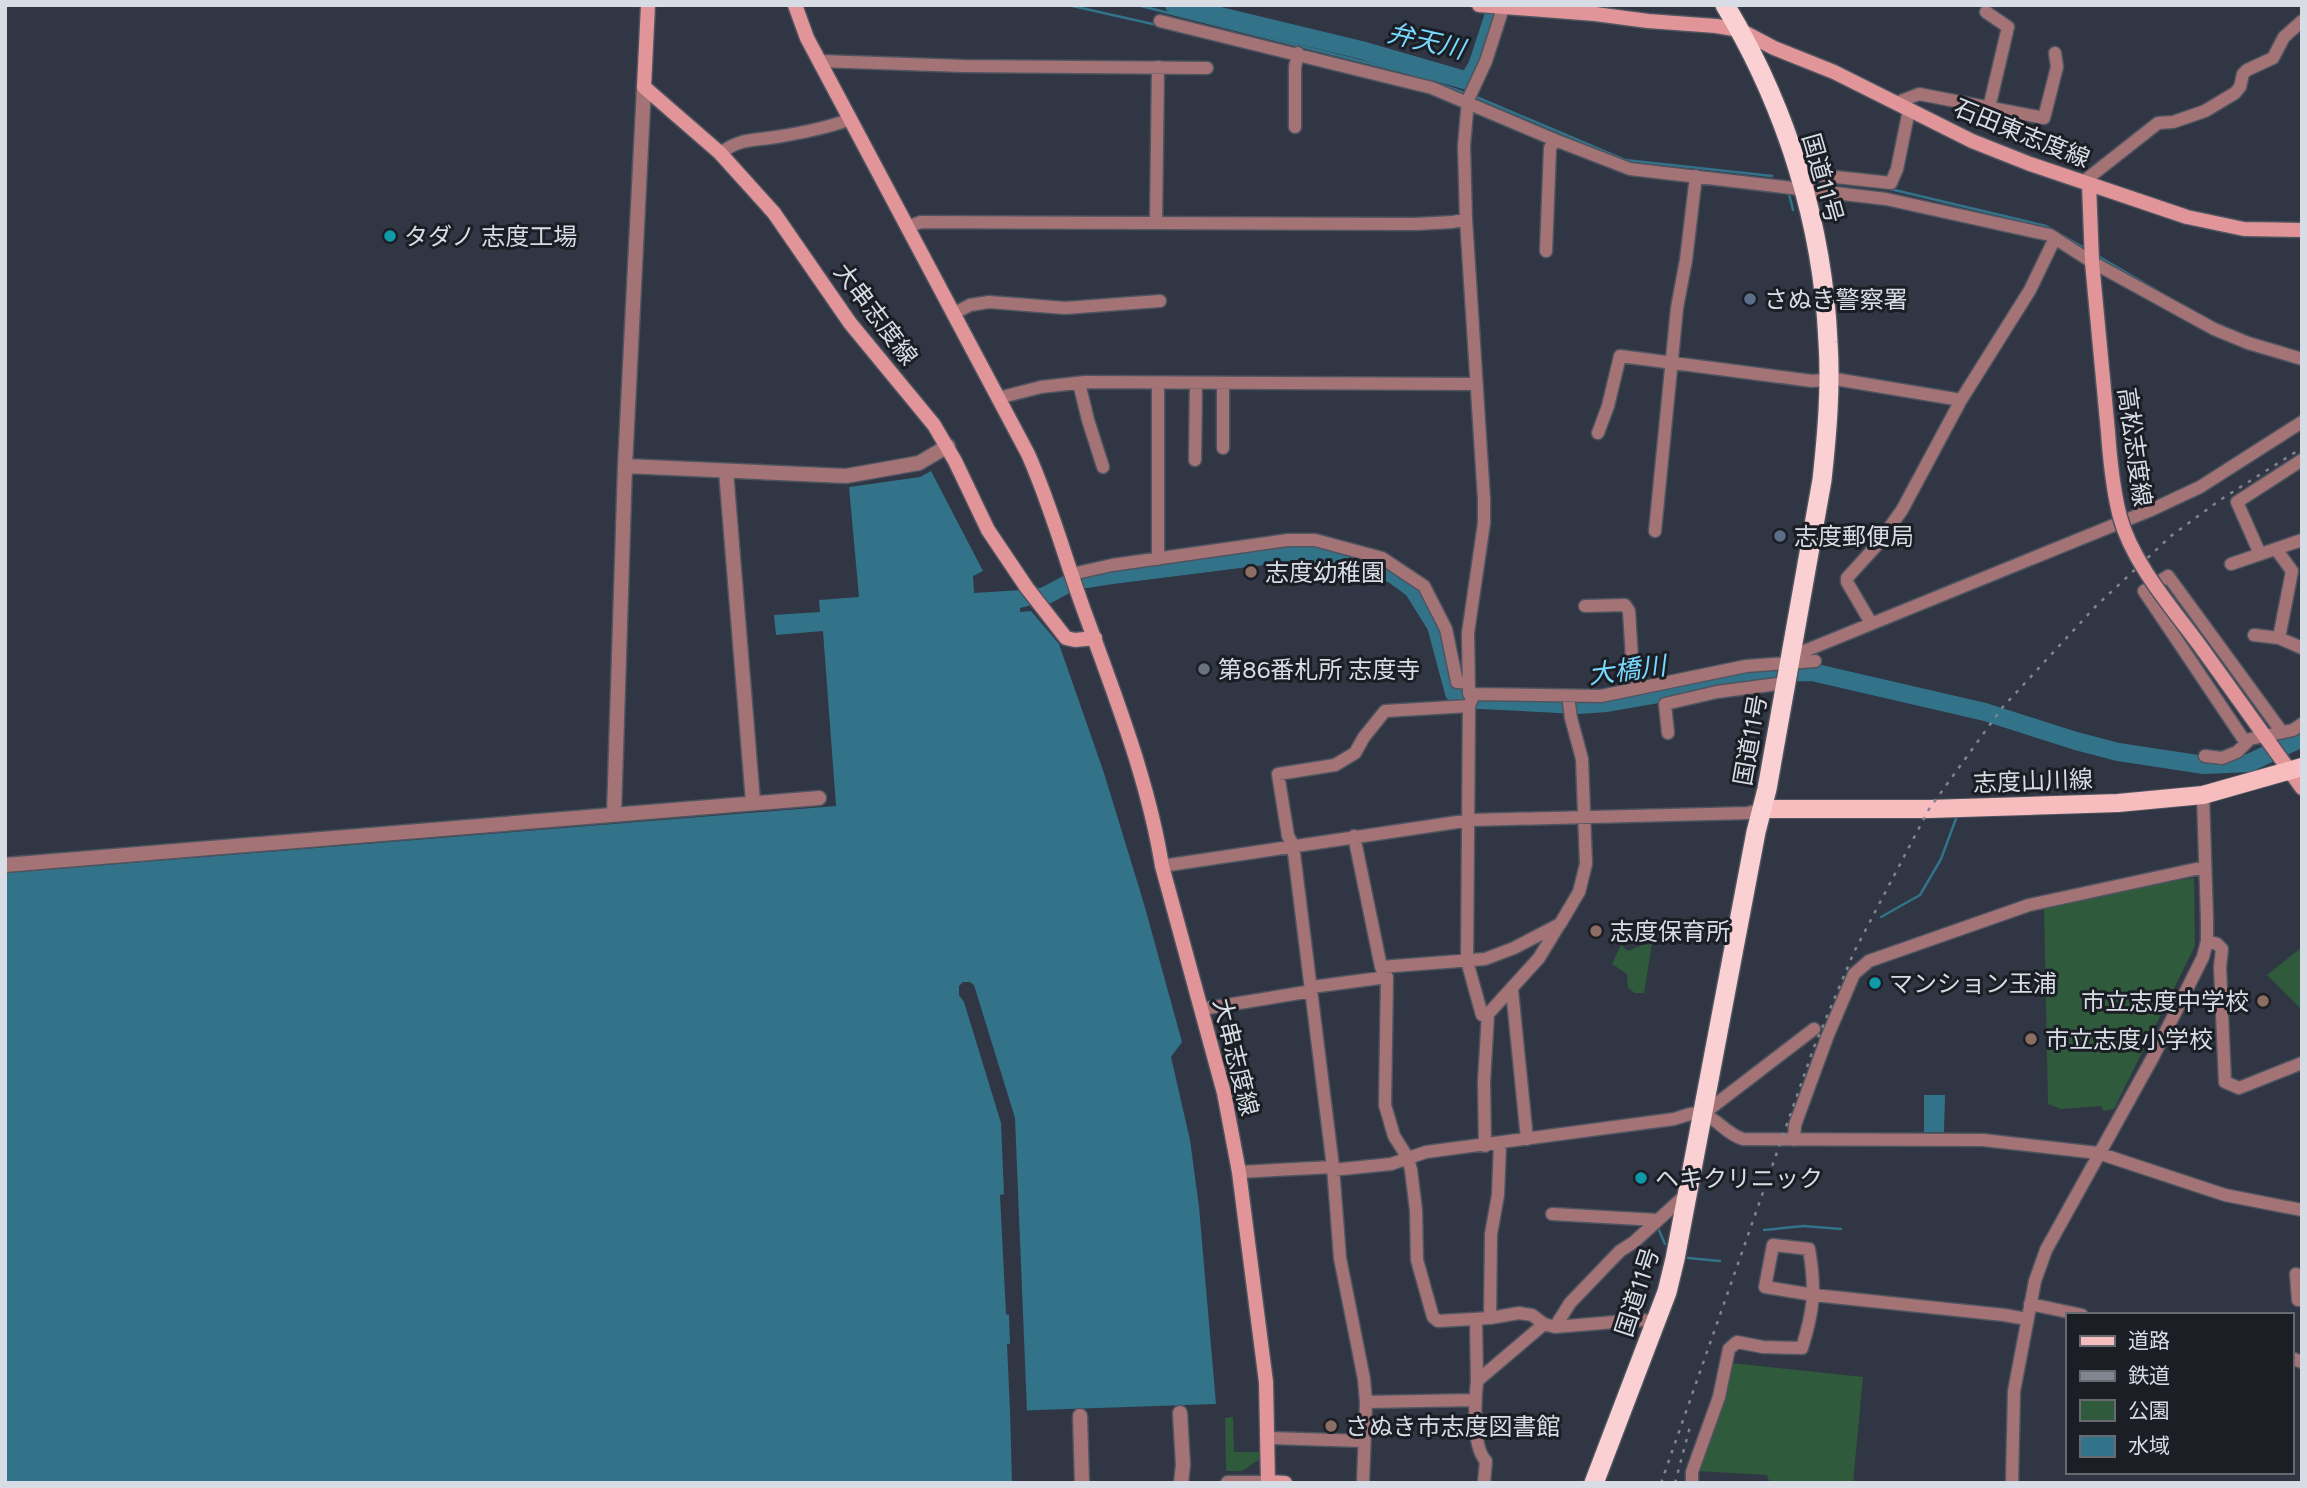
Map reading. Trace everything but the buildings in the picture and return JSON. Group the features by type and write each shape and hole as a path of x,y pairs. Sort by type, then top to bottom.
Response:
{"highway":[{"name":"国道11号","path":"1594,1483 1667,1292 1688,1197 1762,809 1822,480 1827,432 1828,341 1821,269 1802,181 1765,81 1725,5"}],"main road":[{"path":"644,87 648,5"},
{"name":"大串志度線","path":"796,5 803,29 999,398 1043,487 1130,743 1224,1093 1239,1172 1266,1382 1268,1483"},
{"name":"石田東志度線","path":"1479,5 1740,30 1774,48 1834,72 1972,141 2086,183 2187,218 2244,229 2302,230"},
{"name":"大串志度線","path":"644,87 720,153 774,213 850,323 934,425 948,446 988,530 1027,588 1066,638 1095,638"},
{"name":"高松志度線","path":"2086,183 2112,474 2121,519 2133,548 2264,735 2296,769 2302,788"},
{"name":"志度山川線","path":"1762,809 1929,809 2118,803 2203,795 2296,769"},
{"path":"1268,1483 1284,1483"}],"street":[{"path":"1504,6 1486,61 1467,103 1464,146 1484,523 1468,634 1471,694 1467,820 1467,961 1482,1015 1488,1014 1539,958 1580,892 1586,864 1583,759 1571,718 1568,696"},
{"path":"1986,12 2008,27 1989,108"},
{"path":"1160,21 1432,88 1555,141 1630,169 1696,176 1802,181 1891,183 1897,169 1903,106 1919,94 2044,118 2056,67 2055,53"},
{"path":"2086,183 2158,123 2173,122 2205,111 2235,93 2240,87 2243,74 2273,58 2284,37 2302,21"},
{"path":"1295,127 1295,67 1298,53"},
{"path":"820,61 963,66 1207,68"},
{"path":"1156,223 1158,67"},
{"path":"614,814 625,466 644,87"},
{"path":"720,153 735,142 833,126 850,119"},
{"path":"1546,251 1550,149 1555,141"},
{"path":"1655,531 1671,364 1696,176"},
{"path":"1802,181 2055,238 2092,262 2228,336 2302,359"},
{"path":"907,227 921,222 1416,224 1466,219"},
{"path":"1871,623 1847,578 1877,545 1902,510 1961,400 2029,290 2055,238"},
{"path":"953,314 970,305 989,302 1065,307 1160,301"},
{"path":"1598,433 1608,406 1620,356 1812,381 1829,379 1961,400"},
{"path":"999,398 1041,387 1079,383 1476,384"},
{"path":"1079,383 1087,420 1103,467"},
{"path":"1158,383 1158,559"},
{"path":"1195,460 1196,383"},
{"path":"1223,383 1223,448"},
{"path":"1363,1483 1366,1402 1364,1379 1344,1281 1312,989 1293,845 1288,836 1278,774 1335,765 1355,753 1385,711 1471,694 1601,696 1746,666 1787,669 1807,650 2151,510 2200,487 2302,422"},
{"path":"625,466 846,476 919,463 948,446"},
{"path":"2260,554 2237,502 2302,460"},
{"path":"726,471 753,802"},
{"path":"1074,579 1112,565 1288,540 1315,540 1382,558 1424,586 1446,629 1457,682 1471,694"},
{"path":"2231,564 2302,540"},
{"path":"2276,549 2292,571 2279,638"},
{"path":"2246,743 2144,591 2168,576 2282,732"},
{"path":"1585,606 1625,605 1629,611 1632,659 1638,688"},
{"path":"2168,626 2193,611"},
{"path":"2254,635 2279,638 2302,648"},
{"path":"1668,733 1665,704 1717,692 1815,661"},
{"path":"2205,756 2222,758 2237,752 2250,739 2293,730 2302,724"},
{"path":"2012,1483 2014,1391 2026,1319 2046,1250 2153,1057 2192,982 2207,941 2203,795"},
{"path":"5,865 819,797"},
{"path":"1161,866 1467,820 1748,813 1762,809"},
{"path":"1354,836 1384,972 1385,1105 1394,1136 1408,1158 1416,1210 1417,1260 1433,1317 1438,1321 1483,1319 1519,1313 1532,1315 1550,1326 1656,1321"},
{"path":"1794,1140 1795,1125 1828,1035 1854,974 1869,961 1994,916 2051,899 2089,894 2152,877 2205,867"},
{"path":"1202,1009 1312,989 1384,972 1485,960 1560,924"},
{"path":"2207,941 2222,949 2220,967 2225,1082 2239,1088 2302,1063"},
{"path":"1512,990 1527,1139"},
{"path":"1485,1146 1484,1095 1488,1014"},
{"path":"1703,1114 1814,1030"},
{"path":"1239,1172 1391,1164 1426,1152 1703,1114 1733,1136 1743,1139 1983,1140 2098,1153 2225,1195 2302,1210"},
{"path":"1484,1483 1486,1461 1480,1455 1475,1400 1491,1234 1498,1195 1500,1143"},
{"path":"1477,1381 1550,1326 1620,1251 1634,1242 1680,1200 1688,1197"},
{"path":"1552,1214 1657,1220"},
{"path":"1692,1483 1692,1472 1719,1397 1729,1349 1738,1342 1763,1347 1801,1349 1812,1314 1814,1296 1809,1250 1773,1245 1765,1287 1814,1296 2026,1319"},
{"path":"2296,1274 2298,1300 2302,1300"},
{"path":"2030,1304 2073,1313"},
{"path":"1366,1402 1475,1400"},
{"path":"1180,1413 1183,1465 1181,1483"},
{"path":"1080,1416 1082,1483"},
{"path":"1268,1438 1364,1441"},
{"path":"1228,1483 1268,1483"}],"green space":[{"path":"2194,878 2195,946 2114,1109 2103,1111 2101,1106 2061,1109 2048,1104 2044,908 2141,886"},
{"path":"1652,944 1644,993 1635,993 1628,988 1627,974 1612,964 1621,945 1628,951"},
{"path":"2302,947 2302,1010 2267,975"},
{"path":"1732,1363 1863,1377 1853,1483 1770,1483 1767,1475 1697,1471"},
{"path":"1233,1417 1234,1452 1262,1452 1263,1457 1242,1471 1226,1471 1225,1418"}],"water":[{"path":"931,471 983,571 973,576 974,593 1022,590 1032,605 1020,608 1020,612 1031,611 1059,644 1104,773 1182,1042 1171,1057 1190,1140 1199,1207 1216,1404 1010,1411 1012,1483 5,1483 5,873 836,806 823,631 776,635 774,615 820,612 819,600 859,597 849,487 920,477"},
{"path":"1924,1095 1945,1095 1944,1132 1924,1132"}],"pier":[{"path":"963,982 974,985 1015,1118 1027,1411 1010,1411 1007,1344 1010,1344 1009,1315 1006,1314 1000,1195 1004,1194 1001,1123 964,1002 959,995 959,986"}],"waterway":[{"path":"1068,5 1157,25"},
{"path":"1137,5 1408,73 1468,94"},
{"name":"弁天川","path":"1174,5 1361,50 1468,81 1477,66 1497,5"},
{"path":"1474,96 1625,160 1772,176"},
{"path":"1583,157 1626,173"},
{"path":"1811,181 1824,182"},
{"path":"1886,188 2046,226 2086,249"},
{"path":"1789,194 1793,210"},
{"path":"2098,256 2168,297"},
{"name":"大橋川","path":"1026,596 1043,597 1073,581 1112,575 1295,552 1328,555 1374,567 1394,575 1413,589 1436,626 1454,693 1460,699 1578,705 1607,703 1779,673 1812,672 1985,712 2118,752 2204,765 2249,763 2302,738"},
{"path":"1881,917 1920,895 1941,859 1957,816"},
{"path":"1764,1230 1804,1226 1841,1229"},
{"path":"1658,1228 1665,1244"},
{"path":"1688,1258 1720,1261"}],"railway":[{"path":"1661,1483 1814,1047 1854,952 1929,809 2002,708 2095,607 2171,536 2220,500 2302,448"},
{"path":"1675,1483 1691,1423"}],"place":[{"name":"タダノ 志度工場","path":"390,236"},
{"name":"さぬき警察署","path":"1750,299"},
{"name":"志度郵便局","path":"1780,536"},
{"name":"志度幼稚園","path":"1251,572"},
{"name":"第86番札所 志度寺","path":"1204,669"},
{"name":"志度保育所","path":"1596,931"},
{"name":"マンション玉浦","path":"1875,983"},
{"name":"市立志度中学校","path":"2263,1001"},
{"name":"市立志度小学校","path":"2031,1039"},
{"name":"ヘキクリニック","path":"1641,1178"},
{"name":"さぬき市志度図書館","path":"1331,1426"}]}
